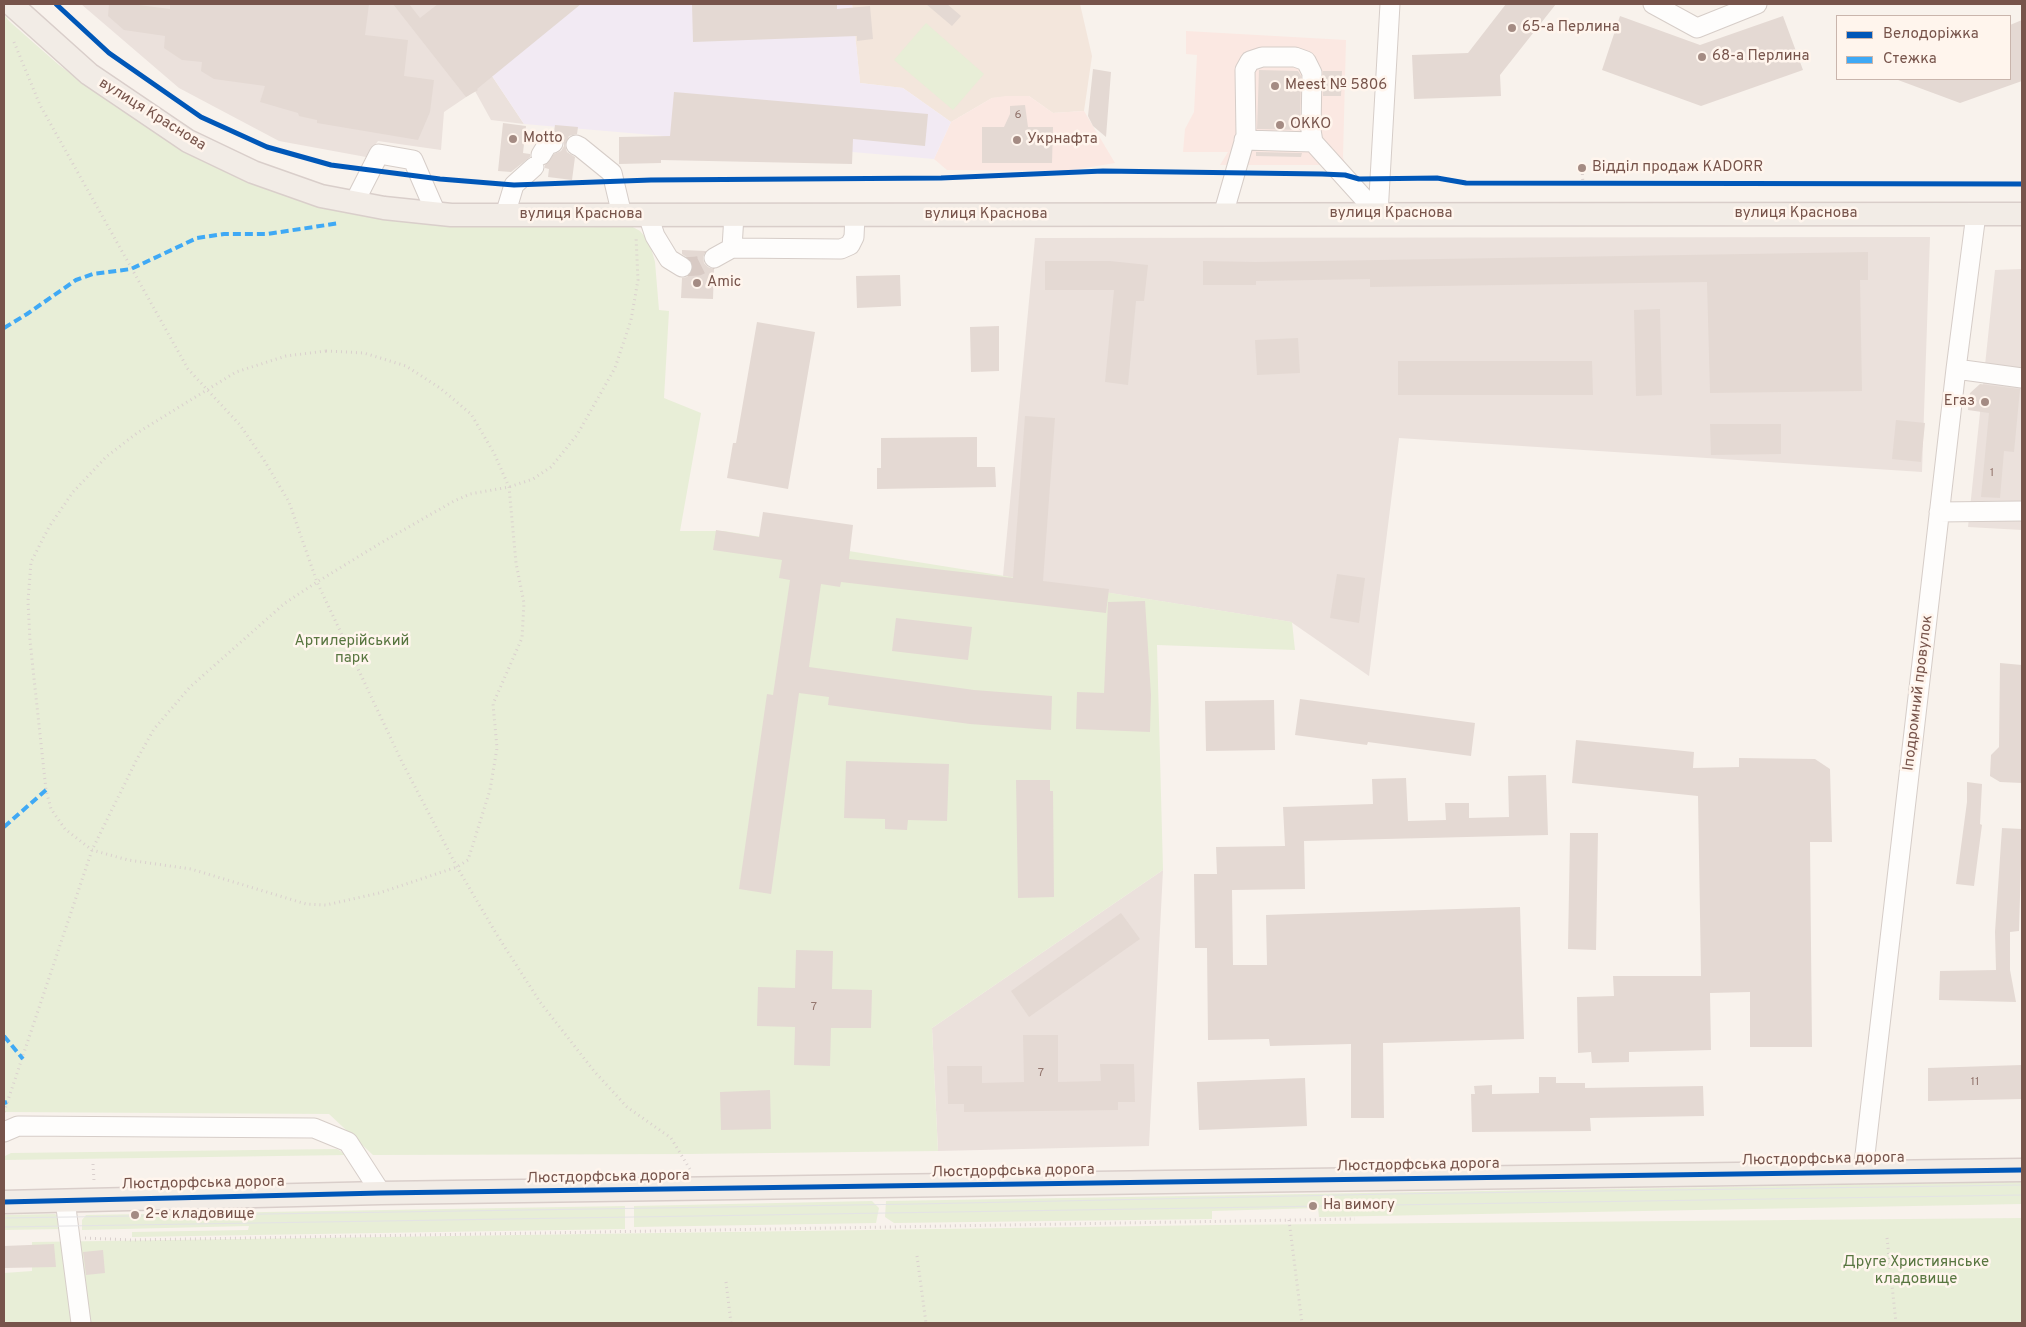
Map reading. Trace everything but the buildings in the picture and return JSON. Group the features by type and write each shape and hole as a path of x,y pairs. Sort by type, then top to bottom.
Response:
{"main road":[{"name":"вулиця Краснова","path":"11,4 89,74 188,141 254,172 321,196 384,208 436,213 505,216 2022,214"},
{"name":"Люстдорфська дорога","path":"4,1202 381,1193 2022,1170"}],"street":[{"path":"1378,214 1390,4"},
{"path":"1653,4 1697,28 1757,4"},
{"path":"1223,214 1246,135 1245,70 1250,61 1262,57 1295,57 1306,61 1312,72 1311,130 1313,142 1378,214"},
{"path":"1244,140 1313,142"},
{"path":"576,145 612,174 622,215"},
{"path":"354,203 379,154 413,160 436,213"},
{"path":"505,216 514,185 543,155"},
{"name":"Іподромний провулок","path":"1863,1172 1956,369 1976,214"},
{"path":"648,215 654,236 669,259 682,267"},
{"path":"732,248 734,215"},
{"path":"714,258 732,248 841,249 850,246 854,237 855,215"},
{"path":"1956,369 2022,378"},
{"path":"1940,512 2022,511"},
{"path":"4,1132 18,1126 314,1128 348,1142 381,1193"},
{"path":"65,1200 81,1323"}],"path":[{"path":"14,42 40,105 188,369 240,425 289,502 318,582 402,762 457,867 497,935 540,1002 594,1070 627,1108 671,1138 701,1189"},
{"path":"1582,169 1583,183"},
{"path":"1573,183 1593,183"},
{"path":"4,1112 92,850 154,729 190,687 285,603 454,501 470,494 509,487 533,480 551,467 576,435 615,368 631,320 638,280 636,236"},
{"path":"326,351 364,353 406,366 440,388 471,414 494,453 509,487 516,563 524,603 524,624 517,651 493,704 496,748 490,790 468,860 457,867 379,893 326,905 306,904 191,869 128,860 92,850 65,829 51,809 46,790 30,641 28,600 31,562 49,527 73,492 106,457 137,432 206,390 236,372 286,356 326,351"},
{"path":"70,1238 142,1240 1355,1219"},
{"path":"1289,1220 1302,1323"},
{"path":"1887,1238 1896,1323"},
{"path":"917,1256 926,1323"},
{"path":"726,1282 731,1323"}],"shaded area":[{"path":"81,4 444,4 524,124 491,120 475,91 444,112 441,150 378,141 366,157 279,141 179,88"},
{"path":"444,4 852,4 860,83 903,88 951,122 934,159 524,124"},
{"path":"852,4 1080,4 1092,56 1084,111 1053,113 1029,96 992,98 951,122 903,88 860,83"},
{"path":"1186,31 1346,40 1343,157 1345,165 1220,165 1228,152 1183,152 1185,129 1194,112 1197,55 1186,54"},
{"path":"1029,96 1053,113 1084,111 1115,163 1067,171 947,170 934,159 951,122 992,98"},
{"path":"1930,237 1922,472 1399,438 1369,676 1291,622 1003,576 1035,238"},
{"path":"2022,269 2022,530 1968,527 1995,270"},
{"path":"1163,870 1149,1146 938,1151 932,1028"}],"green space":[{"name":"Артилерійський парк","path":"4,14 9,21 59,65 113,105 176,144 268,186 622,221 640,231 649,241 655,262 659,310 669,311 664,398 701,413 680,531 724,531 1292,622 1295,650 1157,645 1163,870 932,1028 938,1151 373,1155 329,1114 4,1112"},
{"path":"926,23 984,74 953,110 894,60"},
{"path":"337,1149 347,1155 4,1160 5,1156 11,1153"},
{"path":"2022,1182 2022,1204 1319,1217 1318,1208 1212,1211 1212,1219 894,1223 885,1217 886,1201"},
{"path":"872,1201 879,1208 876,1223 634,1227 634,1206"},
{"path":"625,1206 625,1229 132,1237 132,1232 248,1230 249,1226 82,1230 82,1220 86,1215"},
{"path":"55,1214 64,1220 65,1229 4,1230 4,1215"},
{"name":"Друге Християнське кладовище","path":"2022,1218 2022,1323 4,1323 4,1273 32,1271 32,1242 1217,1225"}],"tunnel":[{"path":"682,267 698,266 714,258"}],"tram line":[{"path":"4,1218 2022,1185"},
{"path":"4,1227 2022,1195"}],"marked path":[{"path":"4,328 76,280 93,274 131,269 197,238 224,234 267,234 340,223"},
{"path":"4,827 46,790"},
{"path":"4,1036 23,1059"}],"cycle path":[{"path":"56,4 109,53 201,117 267,147 331,165 440,179 514,185 651,180 941,178 1103,171 1322,174 1345,175 1359,179 1437,178 1466,183 2022,184"},
{"path":"4,1202 381,1193 2022,1170"}],"place":[{"name":"65-а Перлина","path":"1512,28"},
{"name":"68-а Перлина","path":"1702,57"},
{"name":"Meest № 5806","path":"1275,86"},
{"name":"ОККО","path":"1280,125"},
{"name":"Motto","path":"513,139"},
{"name":"Укрнафта","path":"1017,140"},
{"name":"Відділ продаж KADORR","path":"1582,168"},
{"name":"Amic","path":"697,283"},
{"name":"Егаз","path":"1985,402"},
{"name":"На вимогу","path":"1313,1206"},
{"name":"2-е кладовище","path":"135,1215"}]}
